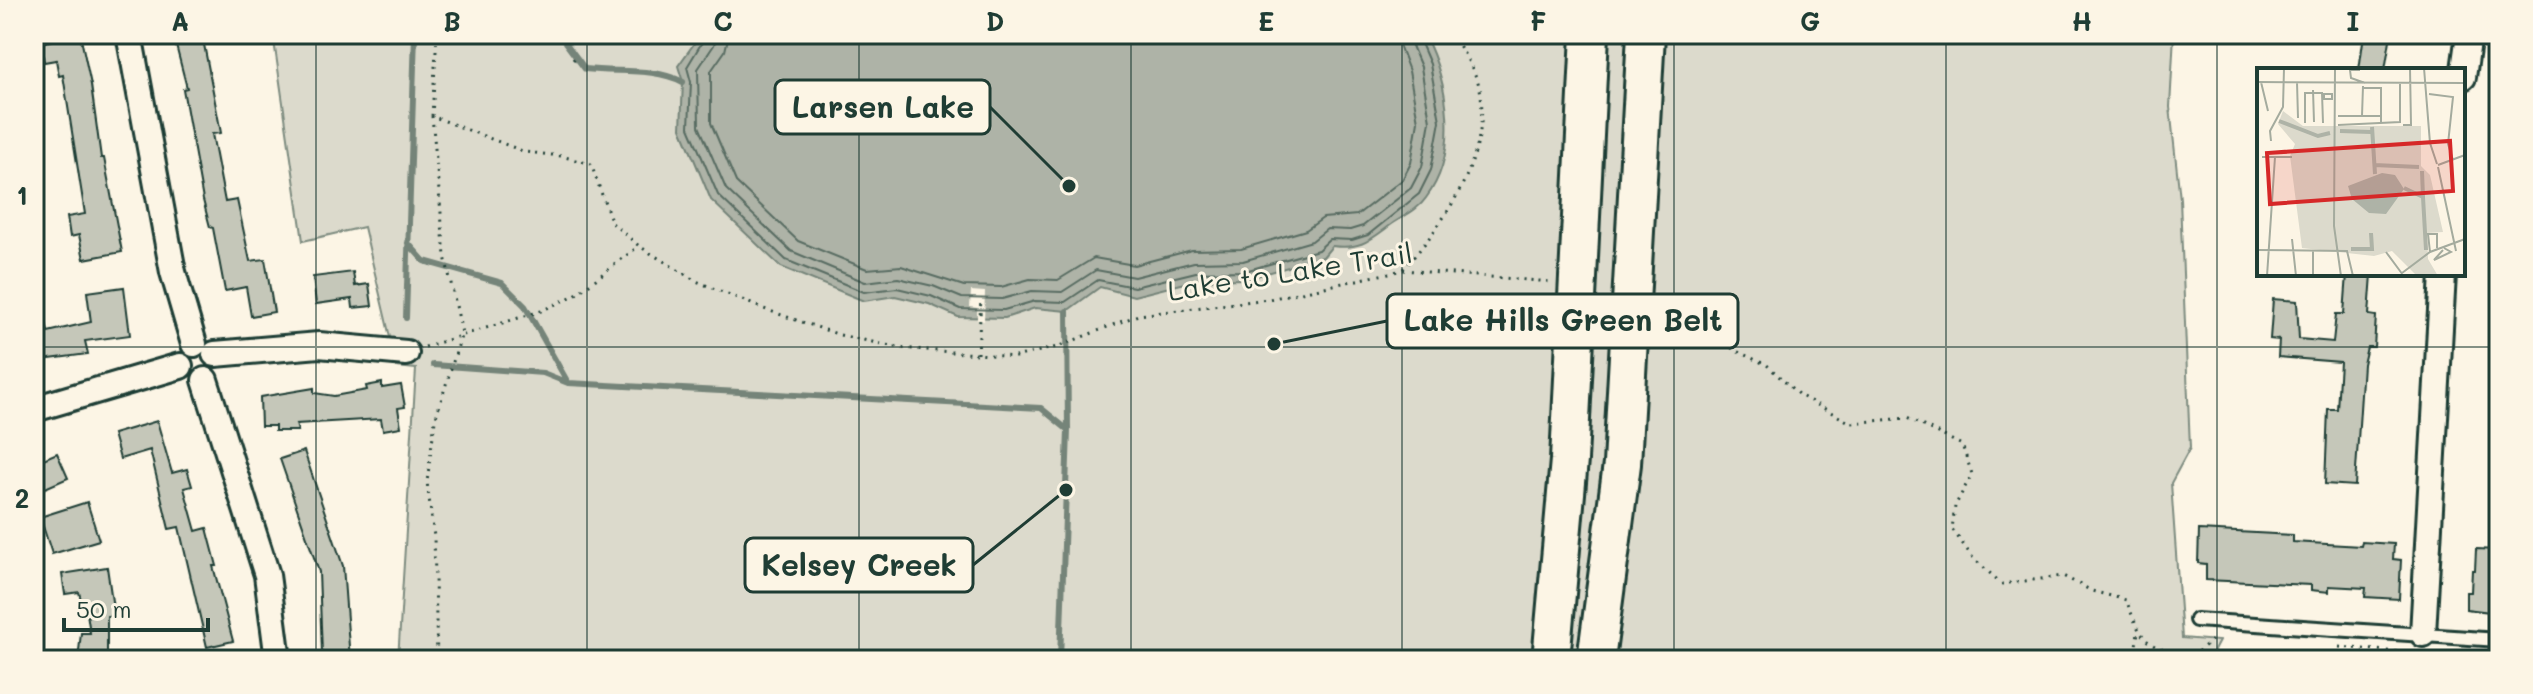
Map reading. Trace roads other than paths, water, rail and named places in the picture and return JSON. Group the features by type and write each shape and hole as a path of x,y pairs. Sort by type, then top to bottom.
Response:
{"main road":[{"path":"1551,660 1569,460 1590,34"},
{"path":"1597,655 1622,464 1646,34"},
{"path":"1554,623 1572,610 1583,613 1592,625 1597,655"}],"street":[{"path":"129,34 173,272 215,372 205,380 192,380 180,366"},
{"path":"2464,68 2469,34"},
{"path":"2423,634 2443,276"},
{"path":"180,366 184,350 319,345 406,353"},
{"path":"34,409 180,366"},
{"path":"205,380 267,575 278,660"}],"lane":[{"path":"2196,620 2499,640"}],"water":[{"path":"701,34 1424,34 1444,94 1447,138 1444,160 1437,180 1419,206 1365,242 1332,246 1323,257 1246,279 1197,280 1134,296 1100,287 1067,311 1035,308 1005,318 958,317 929,304 895,296 864,301 781,267 711,200 681,128 683,82 678,66"}],"waterway":[{"path":"406,318 415,34"},
{"path":"559,34 585,69 648,72 683,82"},
{"path":"408,243 424,261 502,283 525,306 567,381"},
{"path":"1060,660 1068,430 1067,311"},
{"path":"433,365 543,373 568,383 1041,408 1068,430"}],"place":[{"name":"Larsen Lake","path":"1069,186"},
{"name":"Lake Hills Green Belt","path":"1274,344"},
{"name":"Kelsey Creek","path":"1066,490"}]}
